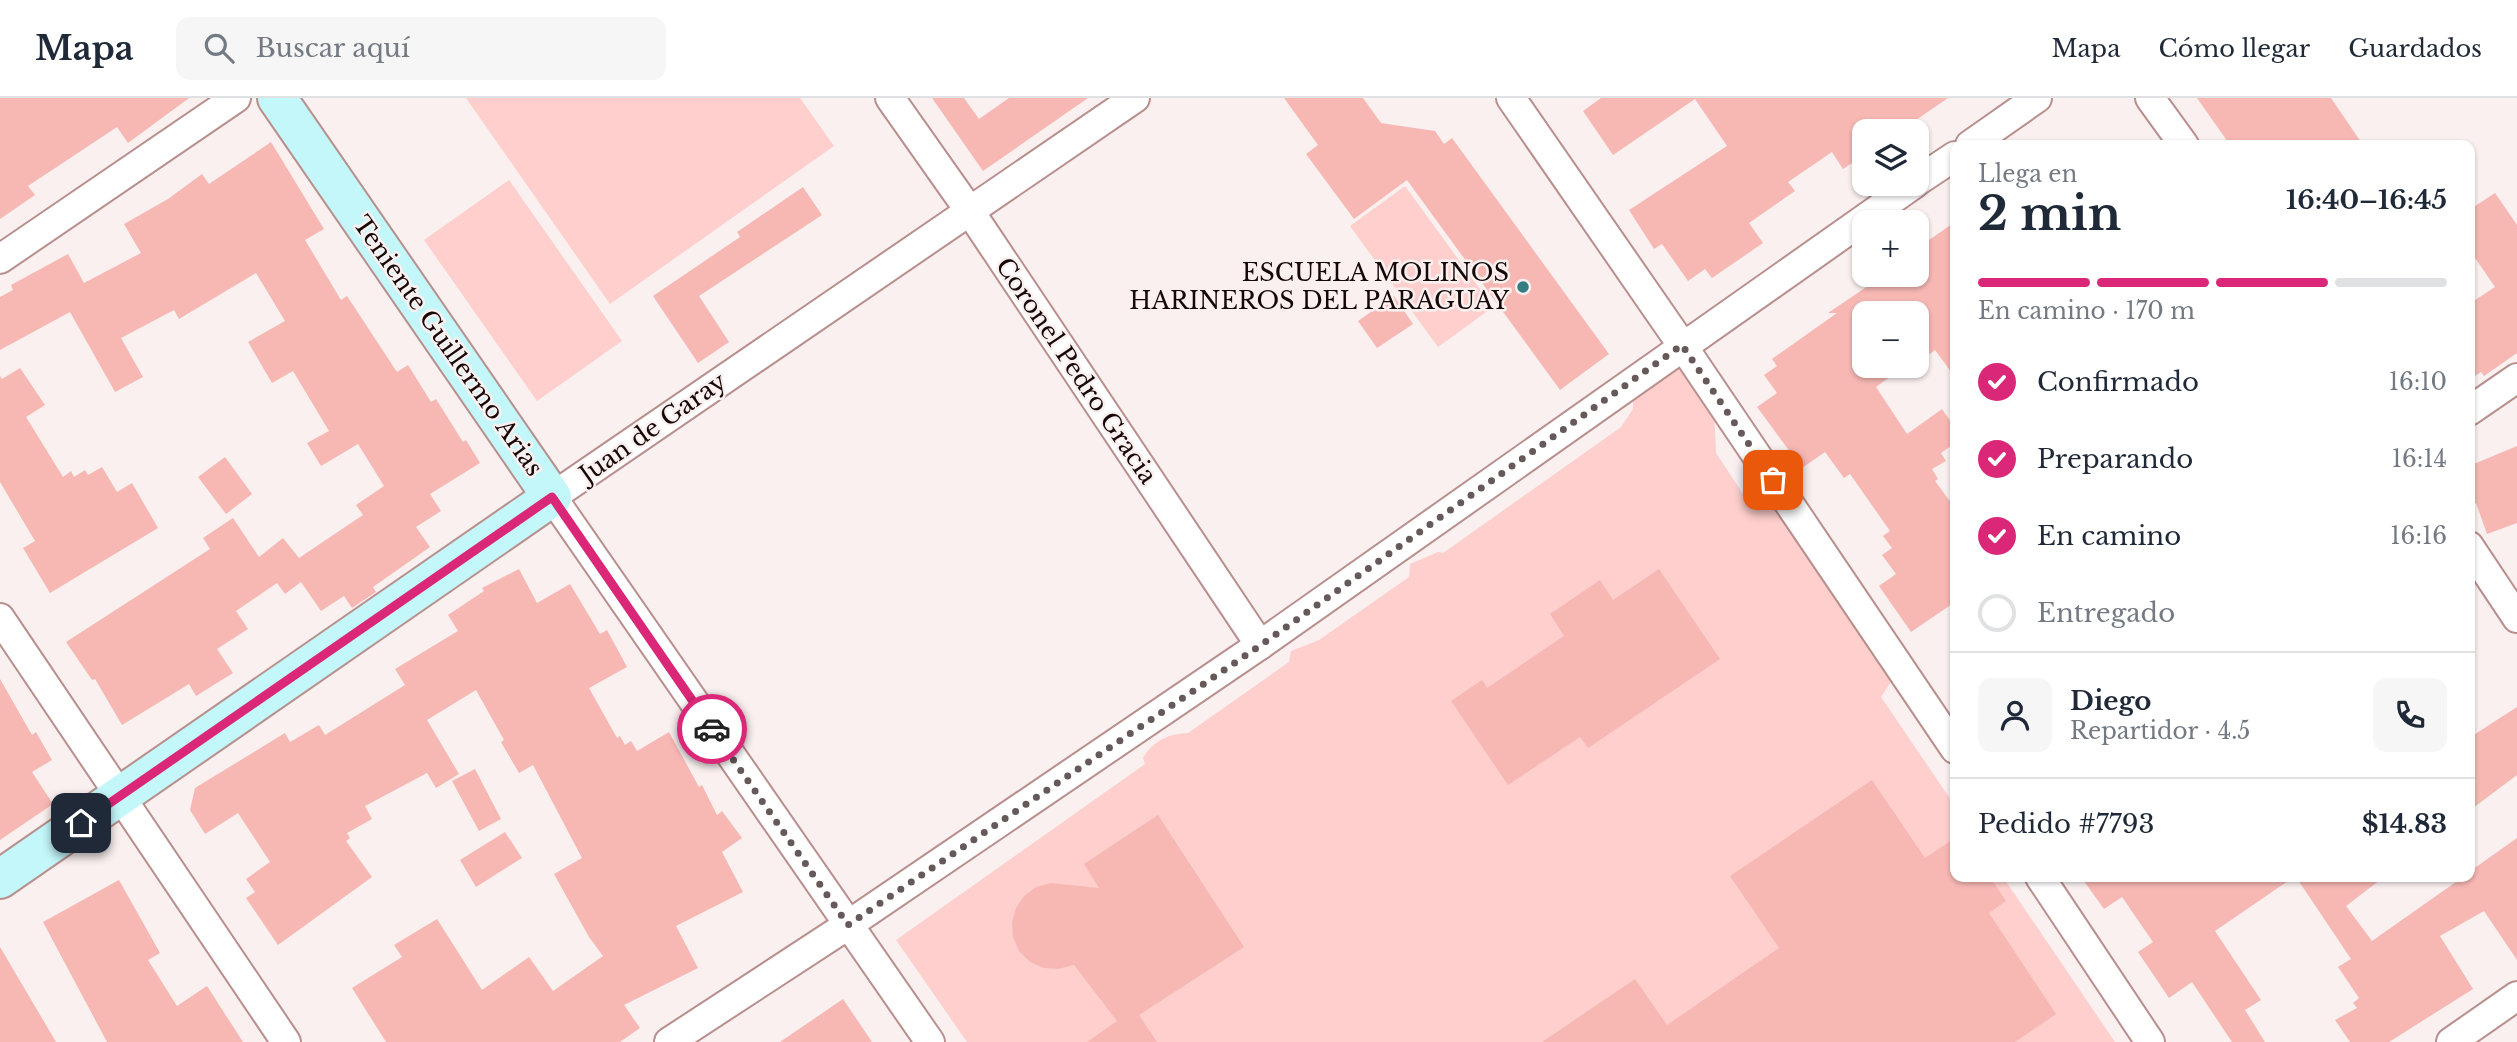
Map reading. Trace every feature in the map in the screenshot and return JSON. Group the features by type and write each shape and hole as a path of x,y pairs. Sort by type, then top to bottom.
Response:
{"street":[{"path":"0,259 236,98"},
{"name":"Teniente Guillermo Arias","path":"277,98 930,1042"},
{"name":"Coronel Pedro Gracia","path":"890,98 1261,645"},
{"name":"Juan de Garay","path":"0,879 1135,98"},
{"path":"1511,98 1950,742"},
{"path":"1976,140 2037,98"},
{"path":"2150,98 2180,140"},
{"path":"1929,174 1950,159"},
{"path":"668,1042 848,925 1261,645 1896,196"},
{"path":"2475,407 2517,378"},
{"path":"2475,555 2517,618"},
{"path":"0,618 286,1042"},
{"path":"2043,882 2150,1042"},
{"path":"2451,1042 2517,996"}],"shaded area":[{"path":"466,98 800,98 834,146 610,304"},
{"path":"509,180 622,341 537,401 424,240"},
{"path":"1405,186 1493,307 1438,347 1350,226"},
{"path":"1664,364 1679,368 1689,376 1714,408 1716,453 1749,503 1763,494 1777,494 1894,677 1881,697 1950,799 1950,882 2006,882 2115,1042 967,1042 896,940 1145,764 1143,758 1157,742 1188,733 1289,662 1291,651 1319,640 1409,577 1410,564 1438,552 1443,553 1621,427 1633,409 1633,391"}],"building":[{"path":"0,98 189,98 128,143 117,127 28,186 35,195 0,219"},
{"path":"932,98 964,98 979,119 1009,98 1088,98 983,171"},
{"name":"ESCUELA MOLINOS HARINEROS DEL PARAGUAY","path":"1284,98 1363,98 1381,123 1435,131 1444,144 1452,138 1609,354 1560,390 1407,180 1354,219 1306,154 1318,145"},
{"path":"1601,98 1948,98 1917,119 1852,119 1852,163 1843,169 1832,152 1788,182 1795,191 1749,223 1763,243 1712,278 1705,269 1688,281 1662,244 1654,249 1629,210 1727,146 1695,99 1613,155 1583,111"},
{"path":"2197,98 2331,98 2360,140 2226,140"},
{"path":"271,142 324,229 305,240 341,300 347,296 397,372 408,365 431,402 436,399 463,442 466,440 480,463 430,494 441,511 416,527 430,547 373,587 376,592 352,608 344,596 321,611 301,582 285,594 277,583 236,611 248,629 217,649 233,673 196,696 189,684 122,725 95,679 92,680 66,642 210,549 203,538 233,518 259,557 283,538 299,558 363,515 356,505 384,486 358,444 321,466 307,443 329,431 293,371 272,383 248,342 285,321 256,273 179,319 174,310 121,338 143,377 115,392 70,312 0,350 0,297 13,290 11,285 68,254 84,283 141,253 124,224 168,199 202,174 209,184"},
{"path":"803,187 822,215 699,296 729,342 698,363 653,296 740,237 737,232"},
{"path":"2495,193 2517,225 2517,353 2484,376 2481,372 2475,376 2475,300 2495,287 2475,258 2475,206"},
{"path":"1950,225 1950,370 1935,350 1929,353 1929,301 1852,301 1852,378 1888,378 1876,387 1907,434 1942,409 1950,421 1950,447 1941,453 1946,461 1932,469 1938,479 1935,481 1950,501 1950,605 1911,632 1879,586 1896,574 1882,555 1892,548 1883,536 1890,531 1850,474 1844,478 1825,452 1802,468 1757,407 1777,393 1764,375 1777,366 1772,359 1837,313 1828,313 1866,287 1929,287 1929,240"},
{"path":"1394,296 1413,324 1377,348 1358,321"},
{"path":"20,368 45,405 26,417 63,477 71,471 74,477 85,470 88,475 102,467 117,492 132,483 158,528 50,593 23,548 35,541 0,482 0,376 2,379"},
{"path":"2517,446 2517,523 2487,534 2475,503 2475,464"},
{"path":"225,457 252,494 226,514 198,477"},
{"path":"519,569 537,603 570,584 600,634 607,630 627,667 589,688 617,738 620,736 625,745 631,741 637,751 669,732 717,815 722,811 742,838 722,852 743,892 676,926 698,968 624,1005 640,1028 620,1042 386,1042 352,988 402,957 394,945 437,919 482,990 529,957 553,991 603,956 589,937 554,874 582,858 533,765 519,773 476,690 427,720 459,774 436,788 427,773 365,806 372,819 347,833 350,838 346,841 372,877 278,945 246,898 255,892 246,879 270,862 238,813 205,834 190,810 195,788 285,733 290,742 319,725 325,735 405,685 395,669 458,631 448,615 484,591 482,588"},
{"path":"1659,569 1720,659 1588,748 1580,737 1508,785 1451,701 1482,680 1487,688 1564,636 1550,614 1600,580 1613,600"},
{"path":"0,679 32,735 36,732 52,760 32,772 53,804 0,840"},
{"path":"2517,707 2517,775 2475,806 2475,734"},
{"path":"475,769 501,819 479,831 452,781"},
{"path":"1872,780 1925,858 1950,841 1950,882 1993,882 2006,901 1989,913 2056,1014 2015,1042 1542,1042 1635,979 1667,1025 1779,948 1730,876"},
{"path":"1158,815 1244,947 1139,1015 1157,1042 1087,1042 1117,1021 1074,965 1058,969 1044,968 1030,962 1019,951 1013,937 1012,922 1016,908 1024,896 1036,887 1051,883 1099,888 1084,864"},
{"path":"505,832 522,858 476,887 460,860"},
{"path":"2517,838 2517,960 2484,911 2440,936 2473,989 2389,1042 2350,1042 2335,1020 2357,1008 2353,1003 2359,998 2338,967 2351,959 2299,882 2377,882 2346,906 2372,941 2456,882 2475,882 2475,868"},
{"path":"119,880 160,953 148,960 177,1006 207,986 243,1042 107,1042 43,922"},
{"path":"2085,882 2287,882 2215,931 2261,1000 2245,1010 2265,1042 2232,1042 2192,982 2169,998 2138,952 2153,942 2122,897 2104,909"},
{"path":"0,947 56,1042 0,1042"},
{"path":"843,999 872,1042 780,1042"}],"way so far":[{"path":"712,729 848,925 1261,645 1682,345 1773,480"}],"place":[{"name":"ESCUELA MOLINOS HARINEROS DEL PARAGUAY","path":"1523,287"}],"route":[{"path":"81,823 552,497 712,729"}]}
